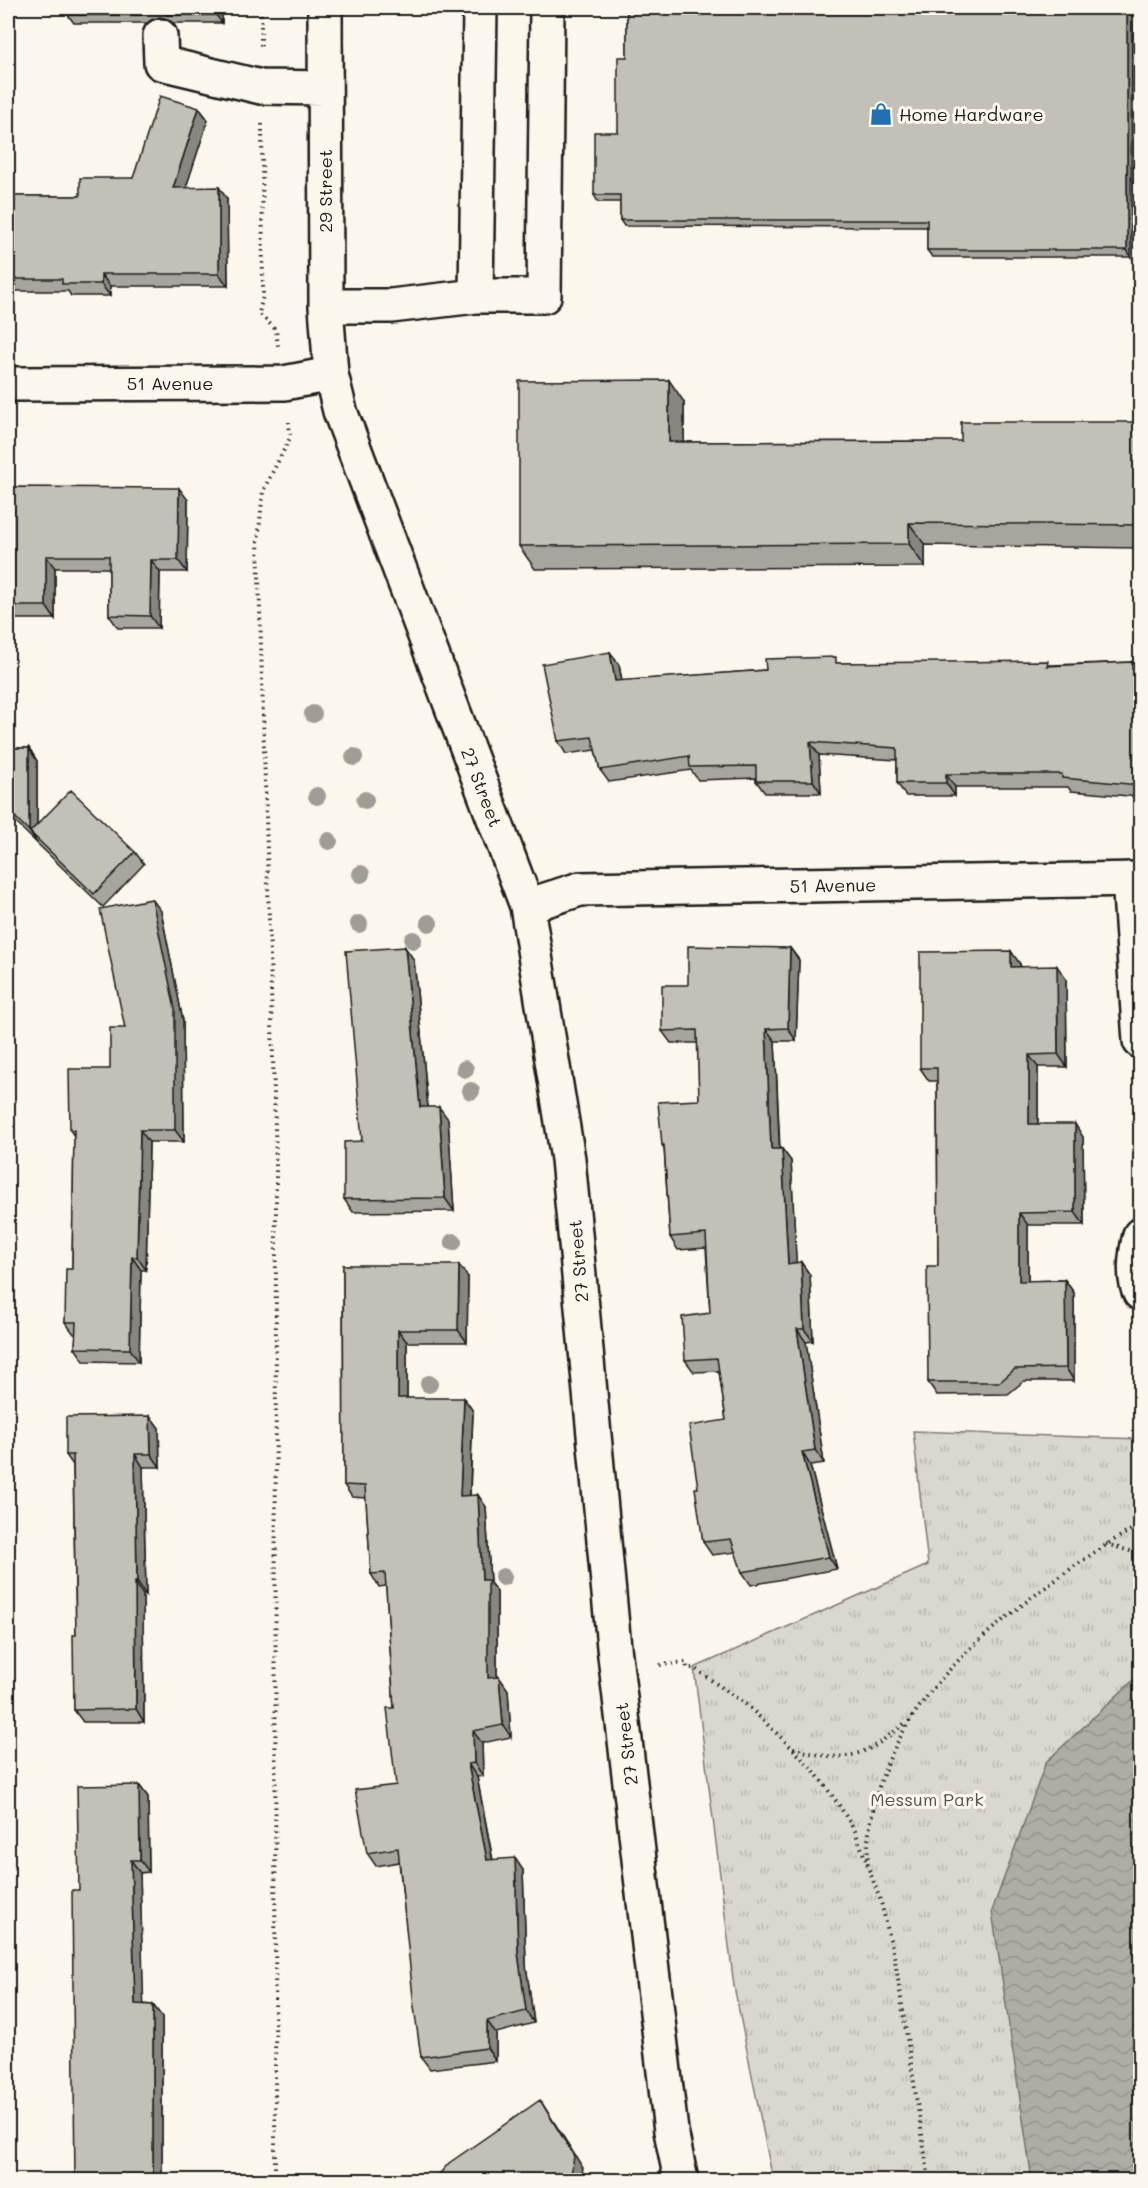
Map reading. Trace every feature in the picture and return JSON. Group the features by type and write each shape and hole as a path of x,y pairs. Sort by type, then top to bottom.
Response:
{"street":[{"name":"29 Street","path":"325,8 326,306 331,374"},
{"path":"476,296 480,8"},
{"path":"326,306 391,306 476,296 544,296 547,8"},
{"path":"160,36 161,63 261,87 325,88"},
{"name":"51 Avenue","path":"8,384 284,383 331,374"},
{"name":"27 Street","path":"331,374 340,411 527,906 568,1159 614,1647 671,2131 681,2181"},
{"path":"1135,879 1140,1031"},
{"name":"51 Avenue","path":"527,906 580,889 1135,879"},
{"path":"1140,1235 1137,1246 1136,1285 1140,1293"}],"path":[{"path":"261,8 263,296 259,314 276,330"},
{"path":"274,2181 276,1162 258,541 263,491 290,438"},
{"path":"869,1870 869,1826 873,1808 895,1744 909,1720 951,1668 978,1641 1022,1604 1106,1544 1140,1525"},
{"path":"1106,1544 1140,1554"},
{"path":"660,1665 686,1662 687,1668 694,1668 748,1706 814,1771 839,1804 855,1831 880,1902 895,1960 929,2181"},
{"path":"792,1748 818,1756 846,1757 865,1751 887,1738 909,1720"}],"green space":[{"name":"Messum Park","path":"913,1431 1140,1439 1140,2180 773,2180 734,1986 694,1668 928,1565"}],"water":[{"path":"1140,1674 1140,2180 1032,2180 992,1911 1046,1762"}],"building":[{"path":"68,8 216,8 216,15 167,15 154,9 141,15 68,15"},
{"name":"Home Hardware","path":"627,8 1127,8 1127,250 927,250 927,220 620,220 620,195 594,195 594,132 618,132 618,57 627,57"},
{"path":"160,96 199,108 173,188 219,187 219,274 101,274 101,284 62,284 62,279 8,279 8,196 80,196 80,178 133,178"},
{"path":"669,380 669,442 961,441 961,422 1140,422 1140,525 909,523 909,544 519,546 519,381"},
{"path":"8,487 179,488 178,560 151,560 150,616 109,615 109,556 46,556 46,606 8,606"},
{"path":"610,652 615,681 766,670 765,659 836,657 836,663 1048,661 1047,666 1132,662 1132,669 1140,669 1140,785 1062,778 1062,774 946,774 946,783 897,783 897,748 810,742 813,781 756,781 756,766 690,767 689,756 600,770 592,737 558,741 542,664"},
{"path":"8,748 29,748 29,831 8,810"},
{"path":"71,790 135,852 94,894 30,832"},
{"path":"152,899 175,1009 175,1130 140,1130 137,1257 132,1257 130,1349 75,1348 76,1322 65,1322 66,1269 72,1269 74,1130 70,1130 69,1069 110,1069 110,1028 125,1028 100,909"},
{"path":"688,946 790,948 788,1028 766,1029 771,1149 782,1149 788,1264 801,1262 804,1329 797,1329 815,1450 802,1452 829,1557 742,1572 731,1539 703,1542 689,1426 726,1420 717,1358 685,1360 682,1317 710,1313 706,1234 670,1237 664,1145 662,1145 658,1102 699,1100 697,1030 662,1031 662,985 688,985"},
{"path":"405,947 420,1107 439,1107 445,1198 344,1199 344,1142 362,1141 346,951"},
{"path":"1011,951 1011,967 1057,966 1058,1054 1029,1055 1029,1124 1075,1124 1075,1212 1019,1213 1019,1281 1065,1280 1066,1368 1015,1369 1000,1382 928,1382 927,1266 938,1266 937,1068 920,1068 920,952"},
{"path":"343,1265 459,1265 458,1330 398,1330 398,1398 464,1398 460,1496 478,1495 482,1580 488,1580 488,1678 499,1677 503,1725 473,1731 474,1763 468,1764 487,1860 515,1858 518,1953 526,2011 487,2021 487,2048 421,2057 398,1848 367,1853 355,1790 396,1785 387,1708 394,1708 385,1573 371,1574 365,1486 344,1485"},
{"path":"150,1416 151,1454 135,1454 136,1709 74,1710 73,1635 76,1635 73,1455 66,1455 66,1417"},
{"path":"139,1785 140,1860 131,1860 135,2004 153,2005 153,2181 75,2181 72,1890 79,1890 77,1786"},
{"path":"540,2100 574,2156 570,2181 433,2181 449,2163"}],"place":[{"name":"Home Hardware","path":"881,114"}]}
